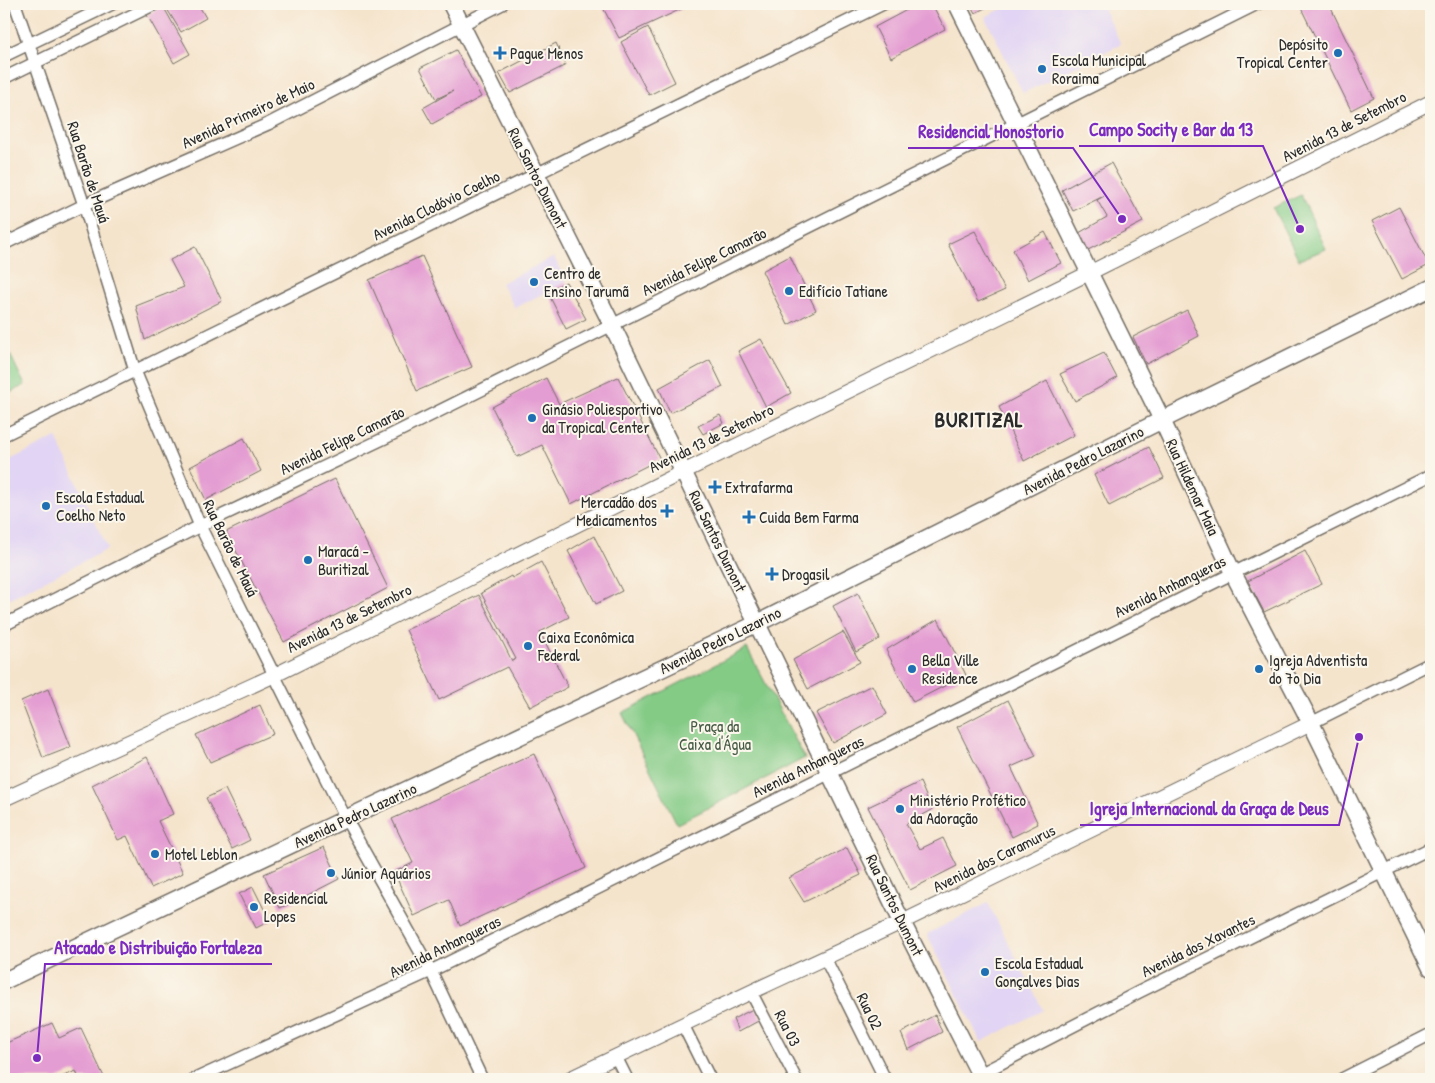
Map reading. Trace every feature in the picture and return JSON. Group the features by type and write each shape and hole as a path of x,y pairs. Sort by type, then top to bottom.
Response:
{"main road":[{"name":"Rua Santos Dumont","path":"451,4 612,325 902,922 981,1077"},
{"name":"Rua Hildemar Maia","path":"957,4 1162,420 1233,573 1311,722 1431,968"},
{"name":"Avenida Pedro Lazarino","path":"4,981 758,623 1162,420 1431,288"}],"street":[{"name":"Rua Barão de Mauá","path":"15,4 84,205 135,371 200,526 346,820 431,971 482,1079"},
{"path":"4,56 112,4"},
{"path":"4,78 154,4"},
{"name":"Avenida Primeiro de Maio","path":"4,244 84,205 268,124 502,4"},
{"name":"Avenida Clodóvio Coelho","path":"4,434 883,4"},
{"name":"Avenida Felipe Camarão","path":"4,625 200,526 387,437 1258,4"},
{"name":"Avenida 13 de Setembro","path":"4,799 275,675 1431,102"},
{"name":"Avenida Anhangueras","path":"195,1079 431,971 1431,475"},
{"name":"Avenida dos Caramurus","path":"569,1079 902,922 1431,663"},
{"name":"Avenida dos Xavantes","path":"981,1077 1139,992 1431,848"},
{"name":"Rua 02","path":"825,958 885,1079"},
{"name":"Rua 03","path":"751,992 796,1079"},
{"path":"683,1025 710,1079"},
{"path":"1342,1079 1431,1034"},
{"path":"616,1057 627,1079"}],"shaded area":[{"name":"Escola Municipal Roraima","path":"1012,4 1101,4 1121,44 1023,93 985,17"},
{"name":"Centro de Ensino Tarumã","path":"554,257 566,282 515,308 501,283"},
{"name":"Escola Estadual Coelho Neto","path":"56,437 108,549 4,601 4,463"},
{"name":"Escola Estadual Gonçalves Dias","path":"988,903 1043,1010 981,1042 927,934"}],"green space":[{"path":"1301,195 1326,249 1299,260 1273,208"},
{"path":"4,342 25,385 4,396"},
{"name":"Praça da Caixa d'Água","path":"747,648 805,758 677,824 622,713"}],"building":[{"path":"164,4 198,4 206,18 181,32"},
{"path":"601,4 692,4 619,38"},
{"path":"918,4 932,4 945,29 891,58 875,27"},
{"path":"970,4 993,4 975,13"},
{"name":"Depósito Tropical Center","path":"1308,4 1329,4 1374,98 1351,110 1301,8"},
{"path":"163,6 190,54 174,63 147,15"},
{"path":"648,27 675,82 649,95 621,42"},
{"path":"556,43 566,65 510,93 499,73"},
{"path":"456,50 481,97 432,124 423,108 453,91 436,99 420,68"},
{"path":"1111,163 1143,222 1088,250 1079,233 1107,217 1097,200 1104,196 1073,211 1062,190"},
{"path":"1399,207 1429,265 1402,279 1372,221"},
{"path":"975,231 1005,290 978,302 948,244"},
{"path":"1045,232 1061,263 1028,280 1013,250"},
{"path":"195,247 222,301 145,340 136,306 184,287 170,260"},
{"path":"422,256 472,367 417,391 369,280"},
{"name":"Edifício Tatiane","path":"790,256 816,310 788,325 762,271"},
{"path":"566,282 586,319 566,329 547,291"},
{"path":"1187,310 1199,336 1146,364 1133,337"},
{"path":"761,339 791,393 766,407 738,351"},
{"path":"1104,353 1117,378 1075,401 1060,374"},
{"path":"710,360 723,387 670,413 659,388"},
{"path":"618,377 660,459 571,504 542,445 517,457 492,407 546,378 559,404"},
{"path":"1047,381 1074,435 1024,461 999,407"},
{"path":"720,415 724,423 703,434 698,426"},
{"path":"244,438 261,471 206,500 190,467"},
{"path":"1149,447 1164,478 1109,506 1094,475"},
{"name":"Maracá - Buritizal","path":"335,479 388,588 284,642 226,532"},
{"path":"594,536 622,591 596,604 568,551"},
{"path":"1305,551 1322,584 1264,612 1248,581"},
{"path":"541,562 569,617 540,632 568,687 530,707 507,667 439,700 406,630 479,595 512,661 516,659 481,593"},
{"path":"858,593 880,639 856,652 833,606"},
{"path":"938,619 966,675 913,702 886,650"},
{"path":"843,632 860,662 808,689 793,660"},
{"path":"872,685 887,714 833,743 816,713"},
{"path":"48,689 71,747 43,758 21,701"},
{"path":"1008,700 1036,756 1011,767 1038,824 1012,837 957,727"},
{"path":"260,705 273,734 210,762 196,735"},
{"path":"534,754 586,868 460,926 449,900 414,916 394,872 413,863 392,819"},
{"path":"147,757 173,814 158,821 183,873 151,888 127,836 118,840 92,785"},
{"path":"920,782 932,810 906,824 920,849 943,838 957,866 910,890 868,807"},
{"path":"225,789 250,840 232,849 206,798"},
{"path":"324,847 339,879 280,908 264,874"},
{"path":"847,848 861,875 804,902 789,878"},
{"name":"Residencial Lopes","path":"253,887 270,921 256,928 239,894"},
{"path":"755,1008 762,1019 738,1032 733,1019"},
{"path":"935,1015 942,1032 908,1050 901,1033"},
{"path":"52,1023 59,1038 81,1028 105,1079 79,1079 76,1071 57,1079 4,1079 4,1044"}],"place":[{"name":"Pague Menos","path":"500,53"},
{"name":"Depósito Tropical Center","path":"1338,53"},
{"name":"Escola Municipal Roraima","path":"1042,69"},
{"name":"Residencial Honostorio","path":"1122,219"},
{"name":"Campo Socity e Bar da 13","path":"1300,229"},
{"name":"Centro de Ensino Tarumã","path":"534,282"},
{"name":"Edifício Tatiane","path":"789,291"},
{"name":"Ginásio Poliesportivo da Tropical Center","path":"532,418"},
{"name":"Extrafarma","path":"715,487"},
{"name":"Escola Estadual Coelho Neto","path":"46,506"},
{"name":"Mercadão dos Medicamentos","path":"667,511"},
{"name":"Cuida Bem Farma","path":"749,517"},
{"name":"Maracá - Buritizal","path":"308,560"},
{"name":"Drogasil","path":"772,574"},
{"name":"Caixa Econômica Federal","path":"528,646"},
{"name":"Bella Ville Residence","path":"912,669"},
{"name":"Igreja Adventista do 7o Dia","path":"1259,669"},
{"name":"Igreja Internacional da Graça de Deus","path":"1359,737"},
{"name":"Ministério Profético da Adoração","path":"900,809"},
{"name":"Motel Leblon","path":"155,854"},
{"name":"Júnior Aquários","path":"331,873"},
{"name":"Residencial Lopes","path":"254,907"},
{"name":"Escola Estadual Gonçalves Dias","path":"985,972"},
{"name":"Atacado e Distribuição Fortaleza","path":"37,1058"}],"district":[{"name":"BURITIZAL","path":"979,420"}]}
